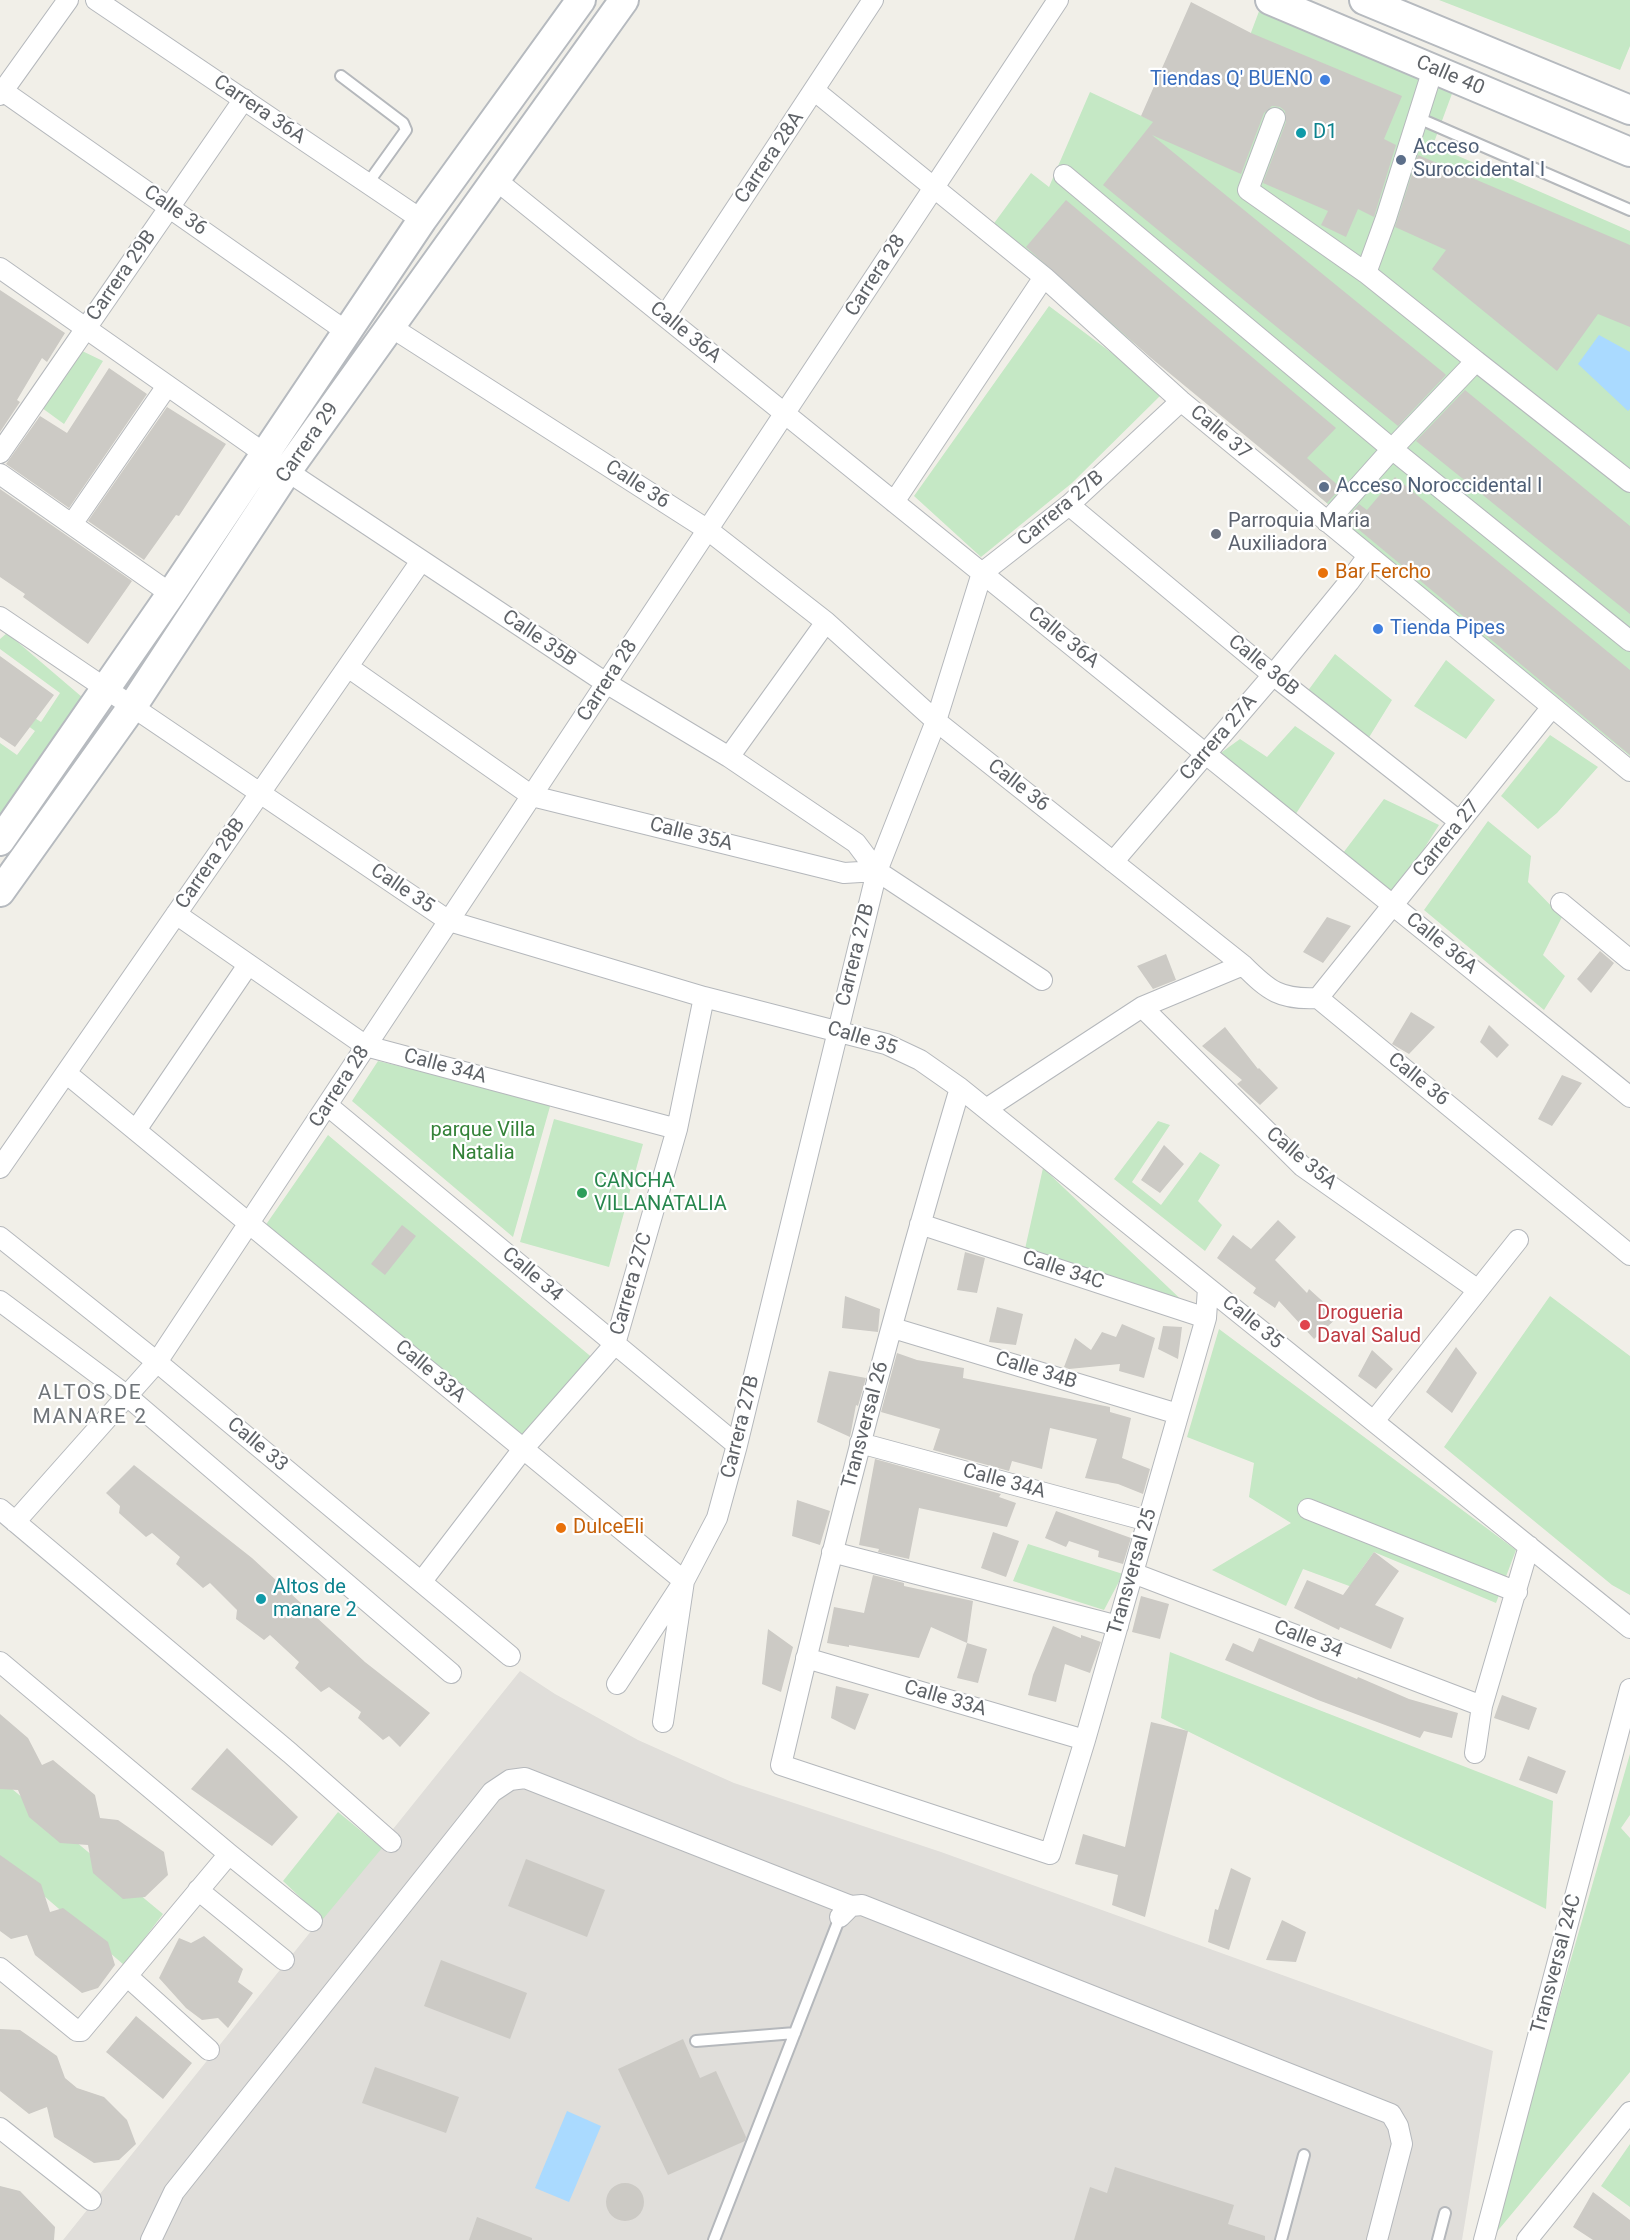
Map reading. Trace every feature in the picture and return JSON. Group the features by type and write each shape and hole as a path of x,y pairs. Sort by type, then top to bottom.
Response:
{"main road":[{"name":"Carrera 29","path":"0,841 171,594 422,220 581,0"},
{"name":"Carrera 29","path":"0,892 132,707 287,471 624,0"},
{"name":"Calle 40","path":"1270,0 1630,152"},
{"name":"Calle 40","path":"1364,0 1627,106"}],"street":[{"path":"1,92 68,0"},
{"name":"Carrera 36A","path":"96,0 422,220"},
{"name":"Carrera 28A","path":"665,316 873,0"},
{"name":"Carrera 28","path":"8,1516 157,1362 1058,0"},
{"path":"1365,273 1386,218 1433,69"},
{"name":"Calle 37","path":"815,91 1044,277 1181,400 1630,771"},
{"name":"Calle 36","path":"1,92 170,207 347,332"},
{"name":"Carrera 29B","path":"0,453 244,99"},
{"path":"1275,118 1248,190 1365,273 1630,482"},
{"path":"1064,176 1392,449 1630,641"},
{"name":"Calle 36A","path":"496,180 1630,1097"},
{"path":"0,268 265,454"},
{"path":"894,502 1044,277"},
{"name":"Calle 36","path":"391,327 708,530 826,622 936,721 1243,965 1264,986 1287,996 1304,999 1318,998 1630,1255"},
{"path":"1327,522 1392,449 1476,361"},
{"path":"72,524 167,386"},
{"name":"Carrera 27B","path":"617,1684 684,1581 717,1518 835,1046 876,870 936,721 982,573 1069,505 1181,400"},
{"name":"Calle 35B","path":"287,471 606,683 729,757 856,843 876,870"},
{"path":"0,474 171,594"},
{"name":"Calle 36B","path":"1069,505 1274,675 1460,822"},
{"name":"Carrera 27A","path":"1113,862 1274,675 1368,555"},
{"name":"Carrera 28B","path":"0,1168 421,561"},
{"name":"Calle 35","path":"1,620 449,921 704,997 886,1044 920,1060 960,1088 1630,1628"},
{"path":"729,757 826,622"},
{"name":"Calle 35A","path":"348,667 532,796 844,873 876,870"},
{"name":"Carrera 27","path":"1318,998 1552,707"},
{"path":"876,870 1042,980"},
{"path":"1561,903 1630,960"},
{"name":"Calle 34A","path":"176,914 366,1046 677,1129"},
{"path":"136,1130 248,965"},
{"path":"986,1109 1142,1007 1243,965"},
{"name":"Carrera 27C","path":"422,1581 523,1449 615,1344 677,1129 704,997"},
{"name":"Calle 35A","path":"1142,1007 1302,1166 1478,1290"},
{"name":"Calle 33A","path":"66,1073 684,1581"},
{"name":"Transversal 26","path":"960,1088 860,1443 781,1765 1050,1854"},
{"name":"Calle 34","path":"327,1105 737,1445"},
{"name":"Calle 34C","path":"920,1224 1206,1318"},
{"name":"Calle 33","path":"0,1237 157,1362 510,1656"},
{"path":"1374,1421 1518,1240"},
{"name":"Transversal 25","path":"1050,1854 1206,1318 1208,1288"},
{"path":"0,1301 126,1395 451,1673"},
{"name":"Calle 34B","path":"893,1328 1178,1414"},
{"name":"Calle 34A","path":"860,1443 1148,1521"},
{"path":"1308,1509 1517,1592"},
{"path":"8,1516 290,1753 391,1842"},
{"path":"1475,1753 1482,1706 1517,1592 1528,1546"},
{"path":"832,1552 1118,1626"},
{"name":"Calle 34","path":"1133,1573 1482,1706"},
{"path":"663,1722 684,1581"},
{"name":"Calle 33A","path":"806,1658 1085,1740"},
{"path":"0,1662 229,1854 312,1920"},
{"name":"Transversal 24C","path":"1484,2240 1630,1689"},
{"path":"151,2240 174,2192 470,1818 492,1792 510,1780 525,1778 845,1912 862,1905 1391,2115 1398,2126 1402,2144 1377,2240"},
{"path":"0,1968 77,2031 81,2031 229,1854"},
{"path":"198,1890 284,1960"},
{"path":"128,1976 209,2050"},
{"path":"1527,2240 1630,2112"},
{"path":"0,2128 91,2200"}],"lane":[{"path":"341,76 403,123 406,130 368,183"},
{"path":"1418,118 1630,210"},
{"path":"714,2240 845,1912"},
{"path":"696,2041 795,2033"},
{"path":"1281,2240 1304,2155"},
{"path":"1438,2240 1445,2213"}],"shaded area":[{"path":"520,1671 555,1694 638,1740 734,1783 941,1852 1493,2051 1462,2240 63,2240"}],"green space":[{"path":"1439,0 1630,0 1630,46 1620,70"},
{"path":"1261,6 1453,91 1433,145 1630,231 1630,756 1351,529 1353,526 1298,478 992,226 1031,173 1049,187 1090,92 1208,147"},
{"path":"1049,306 1164,392 1072,483 981,557 914,496"},
{"path":"78,349 103,361 64,424 42,408"},
{"path":"7,633 96,709 0,836 0,743 17,755 35,731 1,706 7,700 41,722 60,693 0,649 0,639"},
{"path":"1335,654 1392,700 1368,739 1304,696"},
{"path":"1446,660 1495,700 1466,739 1414,706"},
{"path":"1295,726 1335,753 1290,823 1211,760 1240,739 1267,757"},
{"path":"1550,735 1598,767 1557,813 1538,829 1501,796"},
{"path":"1384,799 1439,825 1394,896 1340,857"},
{"path":"1488,821 1531,856 1528,882 1562,917 1543,955 1565,976 1544,1010 1424,910"},
{"name":"parque Villa Natalia","path":"378,1061 551,1103 513,1237 352,1101"},
{"name":"CANCHA VILLANATALIA","path":"554,1119 643,1144 609,1267 520,1242"},
{"path":"1158,1121 1170,1125 1132,1182 1161,1205 1200,1152 1220,1165 1198,1201 1222,1225 1205,1251 1114,1179"},
{"path":"328,1135 595,1360 526,1446 256,1239"},
{"path":"1043,1168 1191,1309 1025,1249"},
{"path":"1550,1296 1630,1356 1630,1595 1612,1585 1444,1447"},
{"path":"1219,1329 1516,1550 1496,1603 1374,1552 1356,1577 1352,1587 1303,1569 1286,1606 1212,1570 1291,1523 1249,1497 1254,1463 1187,1437"},
{"path":"1028,1544 1123,1574 1104,1610 1013,1581"},
{"path":"1170,1652 1553,1801 1546,1909 1161,1718"},
{"path":"1630,1754 1630,1815 1621,1828 1630,1838 1630,2072 1490,2240"},
{"path":"0,1779 163,1914 124,1965 0,1858"},
{"path":"338,1812 382,1848 323,1919 283,1881"},
{"path":"1630,2144 1630,2207 1601,2186"}],"water":[{"path":"1599,335 1630,352 1630,409 1628,411 1578,364"},
{"path":"567,2111 601,2126 569,2202 535,2188"}],"building":[{"path":"1191,2 1251,33 1402,96 1384,139 1396,145 1374,217 1358,209 1346,237 1321,225 1328,211 1263,183 1286,122 1285,111 1280,107 1272,106 1264,113 1241,174 1152,135 1446,375 1398,426 1103,185 1153,122 1141,116"},
{"path":"1418,155 1630,245 1630,327 1598,314 1557,371 1432,269 1446,250 1395,227"},
{"path":"1066,200 1336,428 1307,458 1341,488 1327,503 1151,358 1026,247"},
{"path":"0,290 65,333 47,362 42,358 17,400 20,402 0,432"},
{"path":"109,368 147,394 69,508 6,464 40,416 67,433"},
{"path":"1465,390 1630,526 1630,614 1416,441"},
{"path":"167,407 226,444 179,516 176,515 144,560 88,521"},
{"path":"1395,477 1630,670 1630,755 1346,519 1359,504 1367,510"},
{"path":"0,489 132,581 88,644 23,597 25,594 0,577"},
{"path":"0,656 54,695 15,747 0,737"},
{"path":"1327,917 1351,926 1323,963 1303,952"},
{"path":"1600,951 1614,963 1591,993 1577,979"},
{"path":"1166,954 1176,980 1153,989 1137,966"},
{"path":"1411,1012 1435,1027 1409,1054 1392,1044"},
{"path":"1489,1025 1509,1045 1497,1058 1480,1042"},
{"path":"1225,1027 1258,1069 1278,1088 1260,1105 1237,1084 1242,1080 1202,1046"},
{"path":"1562,1075 1582,1083 1552,1126 1538,1119"},
{"path":"1164,1145 1184,1164 1160,1193 1141,1180"},
{"path":"1278,1220 1296,1237 1275,1260 1307,1293 1309,1289 1339,1316 1314,1339 1279,1301 1275,1308 1253,1293 1256,1288 1217,1258 1233,1235 1251,1249"},
{"path":"402,1225 416,1236 385,1275 371,1264"},
{"path":"965,1252 985,1258 977,1293 957,1290"},
{"path":"845,1296 880,1309 878,1332 842,1328"},
{"path":"997,1307 1023,1314 1016,1345 989,1342"},
{"path":"1122,1324 1155,1338 1144,1378 1119,1371 1120,1364 1069,1369 1064,1367 1075,1338 1091,1350 1102,1332 1116,1337"},
{"path":"1163,1326 1182,1327 1178,1359 1158,1349"},
{"path":"1456,1347 1477,1373 1452,1413 1426,1392"},
{"path":"1372,1350 1393,1369 1376,1389 1358,1376"},
{"path":"897,1353 917,1360 964,1368 963,1378 1110,1407 1110,1412 1131,1418 1122,1458 1150,1469 1143,1494 1118,1484 1085,1478 1097,1439 1050,1428 1042,1469 1012,1461 1009,1471 933,1450 940,1429 881,1412"},
{"path":"829,1371 866,1378 858,1406 856,1405 850,1437 817,1422"},
{"path":"875,1459 1001,1494 999,1497 1016,1503 1007,1527 919,1508 909,1559 859,1545"},
{"name":"Altos de manare 2","path":"134,1465 252,1558 365,1662 430,1713 400,1747 389,1736 383,1740 358,1718 361,1712 329,1687 321,1692 295,1668 299,1662 270,1635 264,1640 236,1619 237,1610 210,1583 203,1588 176,1564 180,1557 152,1533 146,1537 119,1513 120,1506 106,1493"},
{"path":"797,1500 830,1511 820,1545 792,1536"},
{"path":"1056,1511 1131,1538 1123,1564 1098,1557 1099,1551 1069,1541 1066,1547 1045,1538"},
{"path":"993,1532 1019,1541 1006,1577 981,1568"},
{"path":"1374,1552 1399,1571 1375,1605 1404,1618 1391,1649 1340,1627 1339,1630 1294,1608 1307,1580 1343,1595"},
{"path":"873,1575 904,1583 904,1586 973,1601 967,1643 931,1627 919,1658 827,1643 834,1607 864,1613"},
{"path":"1141,1596 1169,1604 1160,1639 1132,1632"},
{"path":"1053,1626 1081,1638 1081,1635 1101,1642 1090,1673 1065,1664 1056,1702 1028,1695 1033,1675"},
{"path":"768,1629 793,1647 781,1692 762,1684"},
{"path":"1259,1638 1409,1699 1458,1713 1452,1738 1424,1731 1420,1738 1318,1700 1225,1660 1233,1643 1253,1652"},
{"path":"967,1643 987,1649 978,1683 957,1678"},
{"path":"836,1686 869,1694 855,1730 831,1718"},
{"path":"1502,1695 1537,1708 1529,1730 1494,1718"},
{"path":"0,1714 28,1738 42,1765 53,1760 95,1795 100,1818 118,1820 164,1852 168,1875 145,1897 123,1899 93,1873 88,1845 60,1843 29,1817 18,1790 0,1789"},
{"path":"1151,1722 1188,1731 1145,1917 1112,1905 1118,1875 1075,1864 1083,1834 1125,1847"},
{"path":"227,1748 298,1817 272,1846 191,1789"},
{"path":"1528,1756 1566,1771 1557,1794 1519,1780"},
{"path":"0,1855 41,1884 50,1912 63,1908 108,1942 115,1965 98,1988 82,1993 35,1955 27,1935 11,1939 0,1931"},
{"path":"526,1859 605,1890 587,1937 508,1906"},
{"path":"1231,1868 1251,1878 1229,1950 1208,1942 1215,1909 1218,1910"},
{"path":"1282,1920 1306,1932 1296,1962 1266,1960"},
{"path":"204,1936 243,1969 238,1982 253,1993 228,2028 218,2018 202,2020 186,2008 159,1978 179,1938 191,1943"},
{"path":"441,1960 527,1993 510,2039 424,2006"},
{"path":"136,2016 192,2063 163,2099 106,2052"},
{"path":"0,2029 20,2030 57,2056 65,2078 77,2088 104,2097 127,2120 136,2144 119,2160 94,2163 54,2137 47,2107 29,2114 0,2091"},
{"path":"683,2039 700,2078 716,2071 746,2137 745,2141 668,2175 618,2069"},
{"path":"375,2067 459,2097 446,2133 362,2103"},
{"path":"1115,2167 1234,2205 1228,2224 1265,2236 1265,2240 1074,2240 1090,2187 1107,2193"},
{"path":"625,2183 639,2188 644,2202 639,2216 625,2221 611,2216 606,2202 611,2188"},
{"path":"0,2186 20,2191 55,2227 54,2240 0,2240"},
{"path":"1593,2192 1630,2220 1630,2240 1593,2240 1573,2227"},
{"path":"477,2217 532,2238 532,2240 469,2240"}],"place":[{"name":"Tiendas Q' BUENO","path":"1325,80"},
{"name":"D1","path":"1301,133"},
{"name":"Acceso Suroccidental I","path":"1401,160"},
{"name":"Acceso Noroccidental I","path":"1324,487"},
{"name":"Parroquia Maria Auxiliadora","path":"1216,534"},
{"name":"Bar Fercho","path":"1323,573"},
{"name":"Tienda Pipes","path":"1378,629"},
{"name":"CANCHA VILLANATALIA","path":"582,1193"},
{"name":"Drogueria Daval Salud","path":"1305,1325"},
{"name":"DulceEli","path":"561,1528"},
{"name":"Altos de manare 2","path":"261,1599"}],"district":[{"name":"ALTOS DE MANARE 2","path":"90,1406"}]}
